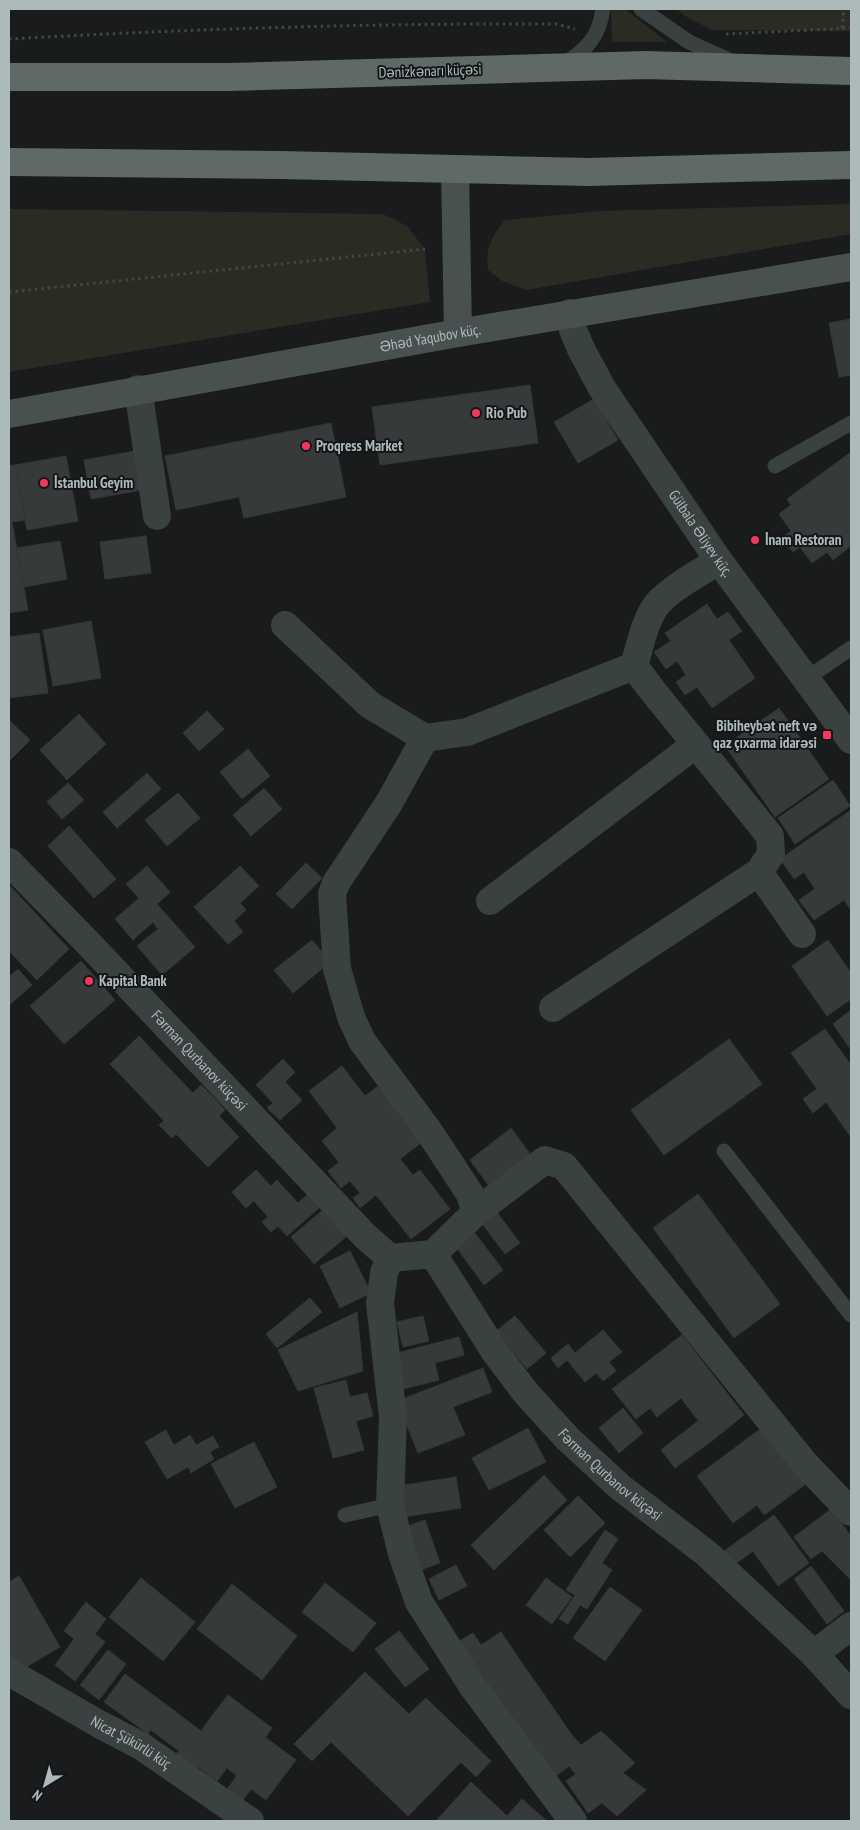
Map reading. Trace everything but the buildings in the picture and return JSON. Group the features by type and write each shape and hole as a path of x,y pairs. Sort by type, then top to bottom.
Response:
{"highway":[{"name":"Dənizkənarı küçəsi","path":"9,77 230,77 646,66 851,71"},
{"path":"9,162 281,165 589,172 851,165"}],"main road":[{"path":"455,170 458,333"},
{"name":"Əhəd Yaqubov küç.","path":"9,414 138,389 570,313 851,267"}],"street":[{"name":"Gülbala Əliyev küç.","path":"570,313 573,330 578,342 602,388 719,561 851,740"},
{"path":"138,389 157,516"},
{"path":"634,666 645,627 656,605 691,578 719,561"},
{"path":"285,625 370,705 425,738 467,732 634,666"},
{"path":"553,1008 759,872 771,854 770,836 634,666"},
{"path":"425,738 388,802 336,883 332,894 337,969 351,1018 362,1041 428,1130 470,1194 476,1212"},
{"path":"490,901 696,744"},
{"name":"Fərman Qurbanov küçəsi","path":"9,862 365,1236 390,1258"},
{"path":"759,872 802,934"},
{"path":"573,1821 473,1687 420,1602 402,1554 390,1505 393,1417 380,1303 384,1273 390,1258 433,1254 476,1212 545,1160 564,1166 806,1465 851,1512"},
{"name":"Fərman Qurbanov küçəsi","path":"433,1254 495,1352 526,1393 568,1439 620,1487 706,1553 814,1654 851,1695"},
{"path":"814,1654 851,1626"},
{"name":"Nicat Şükürlü küç","path":"9,1672 141,1746 250,1821"}],"lane":[{"path":"559,68 582,52 597,33 603,9"},
{"path":"641,9 689,42 749,68"},
{"path":"775,466 851,423"},
{"path":"806,679 851,648"},
{"path":"724,1151 851,1314"},
{"path":"344,1515 390,1505"}],"path":[{"path":"842,28 844,9"},
{"path":"9,40 185,30 421,23 556,24 597,33"},
{"path":"718,34 851,28"},
{"path":"9,292 426,249"}],"shaded area":[{"path":"611,9 625,9 667,42 612,42"},
{"path":"676,9 851,9 851,31 712,30 685,16"},
{"path":"851,204 851,234 526,290 502,281 488,270 487,262 491,243 496,231 505,220 600,211"},
{"path":"9,209 383,214 407,226 425,249 430,302 9,372"}],"place":[{"name":"Rio Pub","path":"476,413"},
{"name":"Proqress Market","path":"306,446"},
{"name":"İstanbul Geyim","path":"44,483"},
{"name":"İnam Restoran","path":"755,540"},
{"name":"Bibiheybət neft və qaz çıxarma idarəsi","path":"827,735"},
{"name":"Kapital Bank","path":"89,981"}]}
